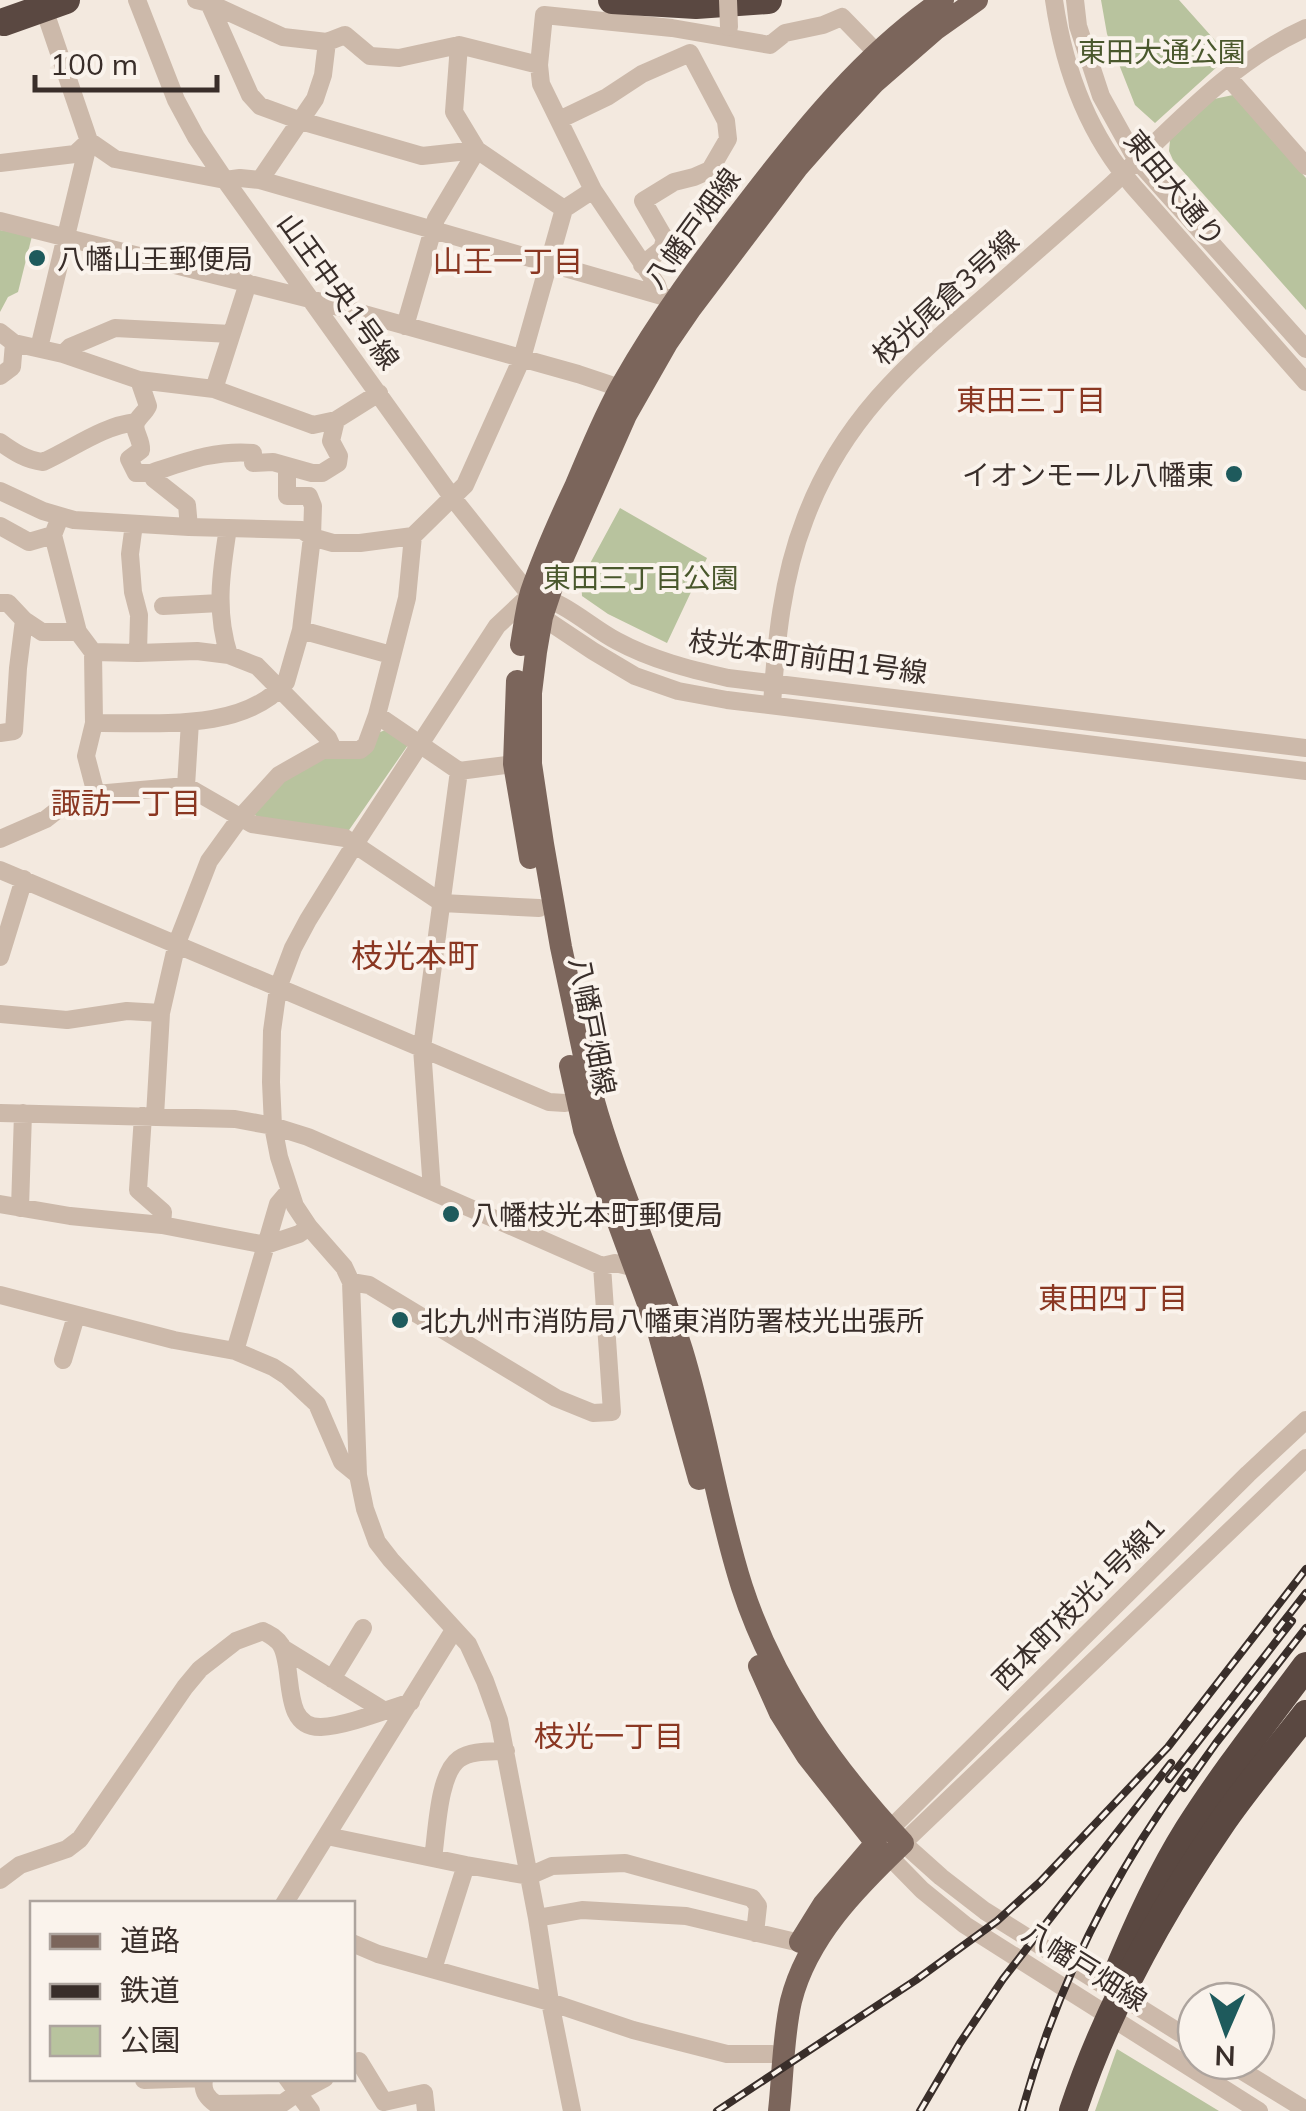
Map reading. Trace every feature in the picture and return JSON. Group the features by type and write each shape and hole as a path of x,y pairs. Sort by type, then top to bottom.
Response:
{"highway":[{"path":"7,14 66,0"},
{"path":"612,0 696,6 768,0"},
{"path":"1061,2111 1167,1905 1215,1799 1306,1666"},
{"path":"1215,1799 1306,1681"},
{"path":"1076,2111 1115,2005 1153,1932 1224,1820 1306,1714"},
{"path":"1076,2111 1113,2006"}],"main road":[{"name":"八幡戸畑線","path":"889,1843 830,1757 762,1639 734,1558 681,1349 601,1126 585,1100 539,908 514,764 517,684 540,604 626,415 629,390 675,301 818,116 878,54 942,0"},
{"name":"八幡戸畑線","path":"675,301 874,82 977,0"},
{"name":"八幡戸畑線","path":"540,604 531,693 531,764 585,1100 584,1130 673,1379 720,1561 749,1645 794,1736 828,1784 889,1843"},
{"path":"767,2111 780,1997 800,1942 823,1904 889,1843"},
{"path":"779,2111 788,2016 804,1966 814,1946 889,1843"}],"street":[{"path":"39,348 89,141 41,0"},
{"path":"728,0 729,27"},
{"name":"東田大通り","path":"1054,0 1062,45 1082,104 1102,143 1123,174 1306,382"},
{"name":"東田大通り","path":"1075,0 1078,26 1101,96 1136,159 1306,350"},
{"path":"203,1 282,38 327,42 345,35 370,56 400,58 459,45 539,65"},
{"path":"203,1 250,95 260,106 422,156 477,150"},
{"name":"山王中央1号線","path":"143,3 176,100 196,137 452,497 540,604"},
{"path":"675,301 642,265 594,190 541,84 544,15 672,28 770,45 785,33 823,26 842,17 878,54"},
{"path":"642,265 662,249 665,239 643,200 674,182 710,170 728,138 726,121 690,53 672,28"},
{"name":"枝光尾倉3号線","path":"772,705 784,594 804,520 836,455 885,387 1228,77 1267,48 1306,28"},
{"path":"260,180 315,99 327,42"},
{"path":"459,45 454,112 477,150 564,208"},
{"path":"559,120 608,97 642,74 690,53"},
{"path":"1228,77 1306,166"},
{"path":"0,163 74,154 89,141"},
{"path":"89,141 116,159 225,180 260,180 675,301"},
{"path":"405,326 436,219 477,150"},
{"path":"0,491 60,517 189,527 302,530 333,543 413,536 465,485 522,358 564,208 594,190"},
{"path":"0,221 310,299 629,390"},
{"path":"214,390 248,283"},
{"path":"63,354 70,347 114,328 231,334"},
{"path":"0,376 12,366 7,338 139,380 214,390 313,425 336,420 379,393"},
{"path":"0,442 33,461 43,462 106,430 136,422 148,406 139,380"},
{"path":"136,422 141,450 129,458 136,473 151,473 209,454 238,452 253,453 253,463 273,462 322,473 338,464 339,456 331,441 336,420"},
{"path":"94,723 217,720 244,712 286,682 302,630 313,506 309,496 287,496 288,468"},
{"path":"151,473 187,505 189,527"},
{"path":"60,517 53,535 78,632 93,652 94,723 86,756 96,794"},
{"path":"134,524 130,554 139,615 138,653"},
{"path":"0,526 29,542 53,535"},
{"path":"228,528 220,603 221,632 228,655"},
{"path":"162,1225 163,1212 138,1190 161,1014 177,944 209,861 240,818 278,776 323,750 360,750 366,745 407,598 413,536"},
{"path":"0,602 8,603 42,632 78,632"},
{"path":"163,606 220,603"},
{"path":"540,604 497,626 354,844 300,934 278,988 271,1082 279,1157 289,1192 309,1227 344,1267 351,1282 358,1475 364,1508 377,1542 468,1644 499,1720 572,2111"},
{"name":"枝光本町前田1号線","path":"540,604 649,656 728,678 1306,748"},
{"name":"枝光本町前田1号線","path":"540,604 612,664 650,682 694,694 1306,771"},
{"path":"0,732 14,731 24,620"},
{"path":"302,630 391,655"},
{"path":"93,652 197,651 228,655 258,666 328,738 334,749"},
{"path":"0,659 18,668"},
{"path":"377,715 459,771 514,764"},
{"path":"186,786 190,722"},
{"path":"432,1190 422,1048 459,771"},
{"path":"0,839 46,819 73,798 186,786 252,824 345,838 442,903 539,908"},
{"path":"0,870 549,1102 585,1100"},
{"path":"0,957 24,879"},
{"path":"0,1014 67,1020 126,1011 161,1014"},
{"path":"0,1113 235,1119 274,1126 308,1137 602,1266 636,1268"},
{"path":"20,1208 23,1113"},
{"path":"235,1351 278,1204 289,1192"},
{"path":"0,1204 162,1225 266,1244 309,1227"},
{"path":"351,1282 370,1286 556,1398 593,1412 612,1412 602,1266"},
{"path":"0,1295 174,1340 235,1351 287,1376 317,1404 342,1462 358,1475"},
{"path":"63,1360 76,1316"},
{"name":"西本町枝光1号線1","path":"889,1843 1248,1474 1306,1420"},
{"name":"西本町枝光1号線1","path":"889,1843 1306,1458"},
{"path":"332,1679 363,1628"},
{"path":"286,1901 454,1630"},
{"path":"0,1880 20,1865 67,1849 80,1839 185,1687 200,1669 236,1641 263,1631 284,1649 383,1710"},
{"path":"284,1649 296,1714 303,1724 316,1728 330,1726 411,1702"},
{"path":"433,1858 444,1781 457,1760 473,1754 506,1751"},
{"path":"327,1836 528,1876 552,1866 625,1863 752,1898 758,1906 755,1934"},
{"name":"八幡戸畑線","path":"889,1843 922,1890 965,1925 1113,2006 1176,2034"},
{"path":"433,1969 466,1866"},
{"path":"536,1918 582,1910 686,1916 800,1942"},
{"path":"355,1944 633,2030 727,2054 772,2054"},
{"name":"八幡戸畑線","path":"1113,2006 1259,2111"},
{"path":"355,2063 359,2061 384,2102 424,2093 426,2111"},
{"path":"204,2081 208,2098 216,2104 283,2103 292,2086 311,2111"},
{"path":"1259,2081 1306,2110"}],"green space":[{"name":"東田大通公園","path":"1101,0 1179,0 1229,56 1155,123 1135,105 1107,34"},
{"name":"東田大通公園","path":"1233,95 1306,178 1306,310 1169,151 1170,140 1214,99"},
{"path":"0,230 32,236 18,292 8,297 0,312"},
{"name":"東田三丁目公園","path":"620,508 707,558 667,643 608,614 582,596 581,580"},
{"path":"385,730 408,745 347,833 261,820 255,815 279,782 315,760"},
{"path":"1117,2049 1219,2111 1095,2111"}],"railway":[{"path":"717,2111 916,1980 997,1921 1040,1882 1168,1747 1306,1569"},
{"path":"1277,1630 1306,1593"},
{"path":"1169,1779 1292,1621"},
{"path":"1184,1788 1306,1628"},
{"path":"920,2111 1003,1979 1171,1763"},
{"path":"1022,2111 1052,2021 1111,1891 1188,1772"}],"place":[{"name":"八幡山王郵便局","path":"37,258"},
{"name":"イオンモール八幡東","path":"1234,474"},
{"name":"八幡枝光本町郵便局","path":"451,1214"},
{"name":"北九州市消防局八幡東消防署枝光出張所","path":"400,1320"}],"district":[{"name":"山王一丁目","path":"508,261"},
{"name":"東田三丁目","path":"1031,400"},
{"name":"諏訪一丁目","path":"126,803"},
{"name":"枝光本町","path":"415,955"},
{"name":"東田四丁目","path":"1113,1298"},
{"name":"枝光一丁目","path":"609,1736"}]}
